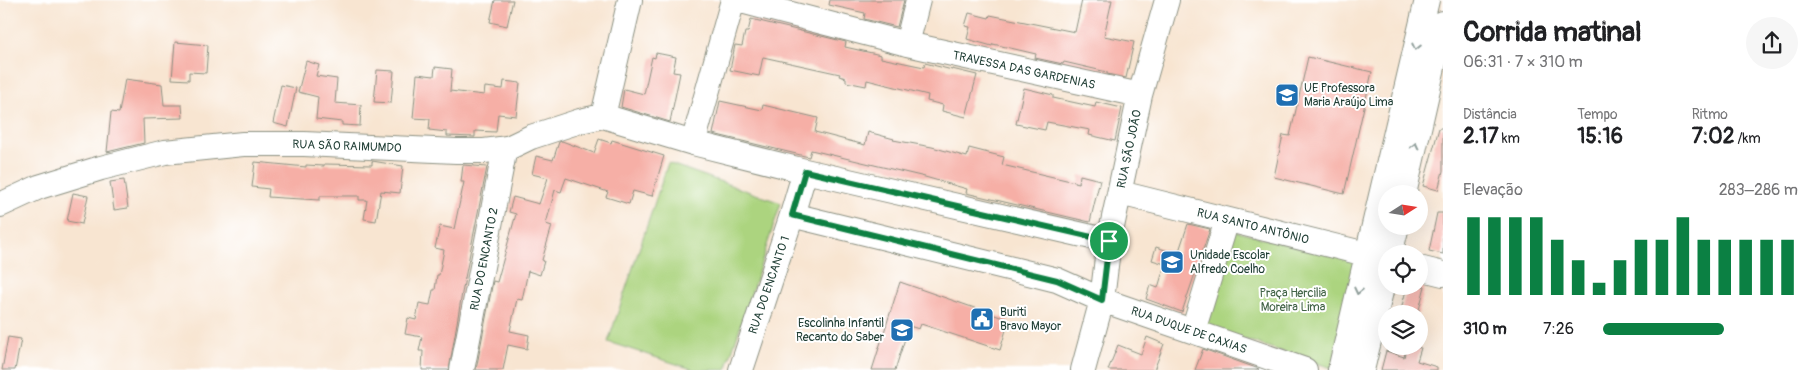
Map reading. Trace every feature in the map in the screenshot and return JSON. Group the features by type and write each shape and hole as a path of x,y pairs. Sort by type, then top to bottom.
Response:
{"street":[{"path":"603,116 630,0"},
{"path":"693,143 733,0"},
{"name":"TRAVESSA DAS GARDENIAS","path":"737,0 907,44 1140,95"},
{"path":"907,44 918,0"},
{"name":"RUA SÃO JOÃO","path":"1083,370 1102,300 1109,241 1140,95 1167,0"},
{"path":"1340,370 1376,256 1427,0"},
{"path":"1406,185 1443,23"},
{"name":"RUA SÃO RAIMUMDO","path":"0,205 39,187 101,168 165,152 251,144 304,144 484,151 505,148 580,120 603,116 693,143 805,171 1109,241"},
{"name":"RUA DO ENCANTO 2","path":"462,370 505,148"},
{"name":"RUA DO ENCANTO 1","path":"740,370 805,171"},
{"name":"RUA SANTO ANTÔNIO","path":"1120,193 1376,256"},
{"name":"RUA DUQUE DE CAXIAS","path":"792,215 1057,280 1102,300 1305,370"},
{"path":"1193,331 1227,220"},
{"path":"1428,270 1443,274"},
{"path":"1362,370 1380,295"}],"green space":[{"path":"668,163 781,203 726,370 695,370 608,342"},
{"name":"Praça Hercilia Moreira Lima","path":"1234,231 1358,262 1332,368 1204,326"}],"building":[{"path":"495,0 513,0 507,26 490,22"},
{"path":"830,0 904,0 897,27 864,19 865,13 829,5"},
{"path":"1082,0 1112,0 1104,36 1134,42 1126,78 1064,62 1063,64 1035,58 1036,54 993,44 992,46 967,39 970,27 965,26 969,13 989,18 990,15 1075,32"},
{"path":"751,19 846,42 845,47 881,55 881,58 924,67 925,63 977,75 966,117 942,111 943,105 927,101 928,95 867,80 866,86 846,82 846,78 839,76 840,74 763,57 759,76 730,70 735,45 742,46 745,32 748,32"},
{"path":"175,42 208,45 206,73 189,72 189,80 172,79"},
{"path":"656,53 676,57 673,72 680,73 670,122 621,107 624,89 644,94 652,57 655,58"},
{"path":"1308,57 1372,72 1344,194 1274,177 1283,135 1290,136"},
{"path":"306,61 319,65 316,76 337,79 335,103 361,105 360,126 342,125 342,122 316,119 318,97 298,92"},
{"path":"435,67 452,69 450,91 484,95 485,87 503,89 504,81 520,83 516,116 498,114 496,132 475,131 475,137 447,136 447,132 429,130 430,119 413,118 417,74 434,76"},
{"path":"377,70 394,71 391,103 374,102"},
{"path":"125,79 162,84 164,105 182,105 183,118 143,119 144,143 107,152 111,112 119,113"},
{"path":"281,85 296,88 288,127 273,123"},
{"path":"1024,88 1053,95 1053,98 1095,107 1096,102 1122,108 1115,141 1089,135 1090,130 1047,122 1045,130 1016,124"},
{"path":"720,101 762,110 763,105 818,118 815,132 865,145 868,132 893,140 932,147 967,157 969,148 1004,157 1002,165 1079,183 1080,175 1100,180 1090,222 966,193 967,189 925,177 811,150 809,157 713,134"},
{"path":"1439,128 1443,128 1443,171 1438,190 1428,187 1428,185 1423,185"},
{"path":"599,139 611,143 612,140 664,156 652,196 633,191 629,204 606,197 608,192 566,178 561,192 555,190 546,224 552,226 542,260 544,261 540,275 528,271 522,300 517,299 510,331 529,335 527,349 508,345 503,370 476,370 493,281 497,282 516,214 509,212 513,197 539,204 548,178 532,174 536,156 553,160 559,142 562,141 594,153"},
{"path":"372,161 403,166 400,193 381,191 376,221 364,219 367,200 359,200 359,196 320,196 320,200 268,197 269,189 252,187 255,162 306,167 306,165 324,166 324,164 372,165"},
{"path":"463,165 487,167 449,370 422,370 423,351 419,351 422,337 405,334 408,318 416,320 419,303 430,305 444,250 435,248 440,226 454,229 464,182 461,182"},
{"path":"124,180 128,208 114,210 110,182"},
{"path":"73,193 88,196 82,224 67,221"},
{"path":"1437,213 1443,213 1443,254 1429,251"},
{"path":"1188,224 1210,229 1182,312 1146,299 1150,285 1158,288 1165,264 1152,260 1156,247 1178,254"},
{"path":"900,282 1009,320 1000,350 921,324 919,329 909,326 895,370 872,370"},
{"path":"1405,295 1423,295 1420,305 1402,305"},
{"path":"8,337 21,339 15,370 2,370"},
{"path":"1147,337 1164,344 1154,370 1108,370 1118,345 1141,354"},
{"path":"1203,349 1259,369 1195,370"},
{"path":"1385,355 1404,357 1405,355 1419,355 1417,361 1437,367 1437,370 1381,370"}],"place":[{"name":"UE Professora Maria Araújo Lima","path":"1287,95"},
{"name":"Unidade Escolar Alfredo Coelho","path":"1172,262"},
{"name":"Buriti Bravo Mayor","path":"982,319"},
{"name":"Escolinha Infantil Recanto do Saber","path":"902,330"}],"route":[{"path":"805,171 1109,241 1102,300 1057,280 792,215 805,171"}]}
